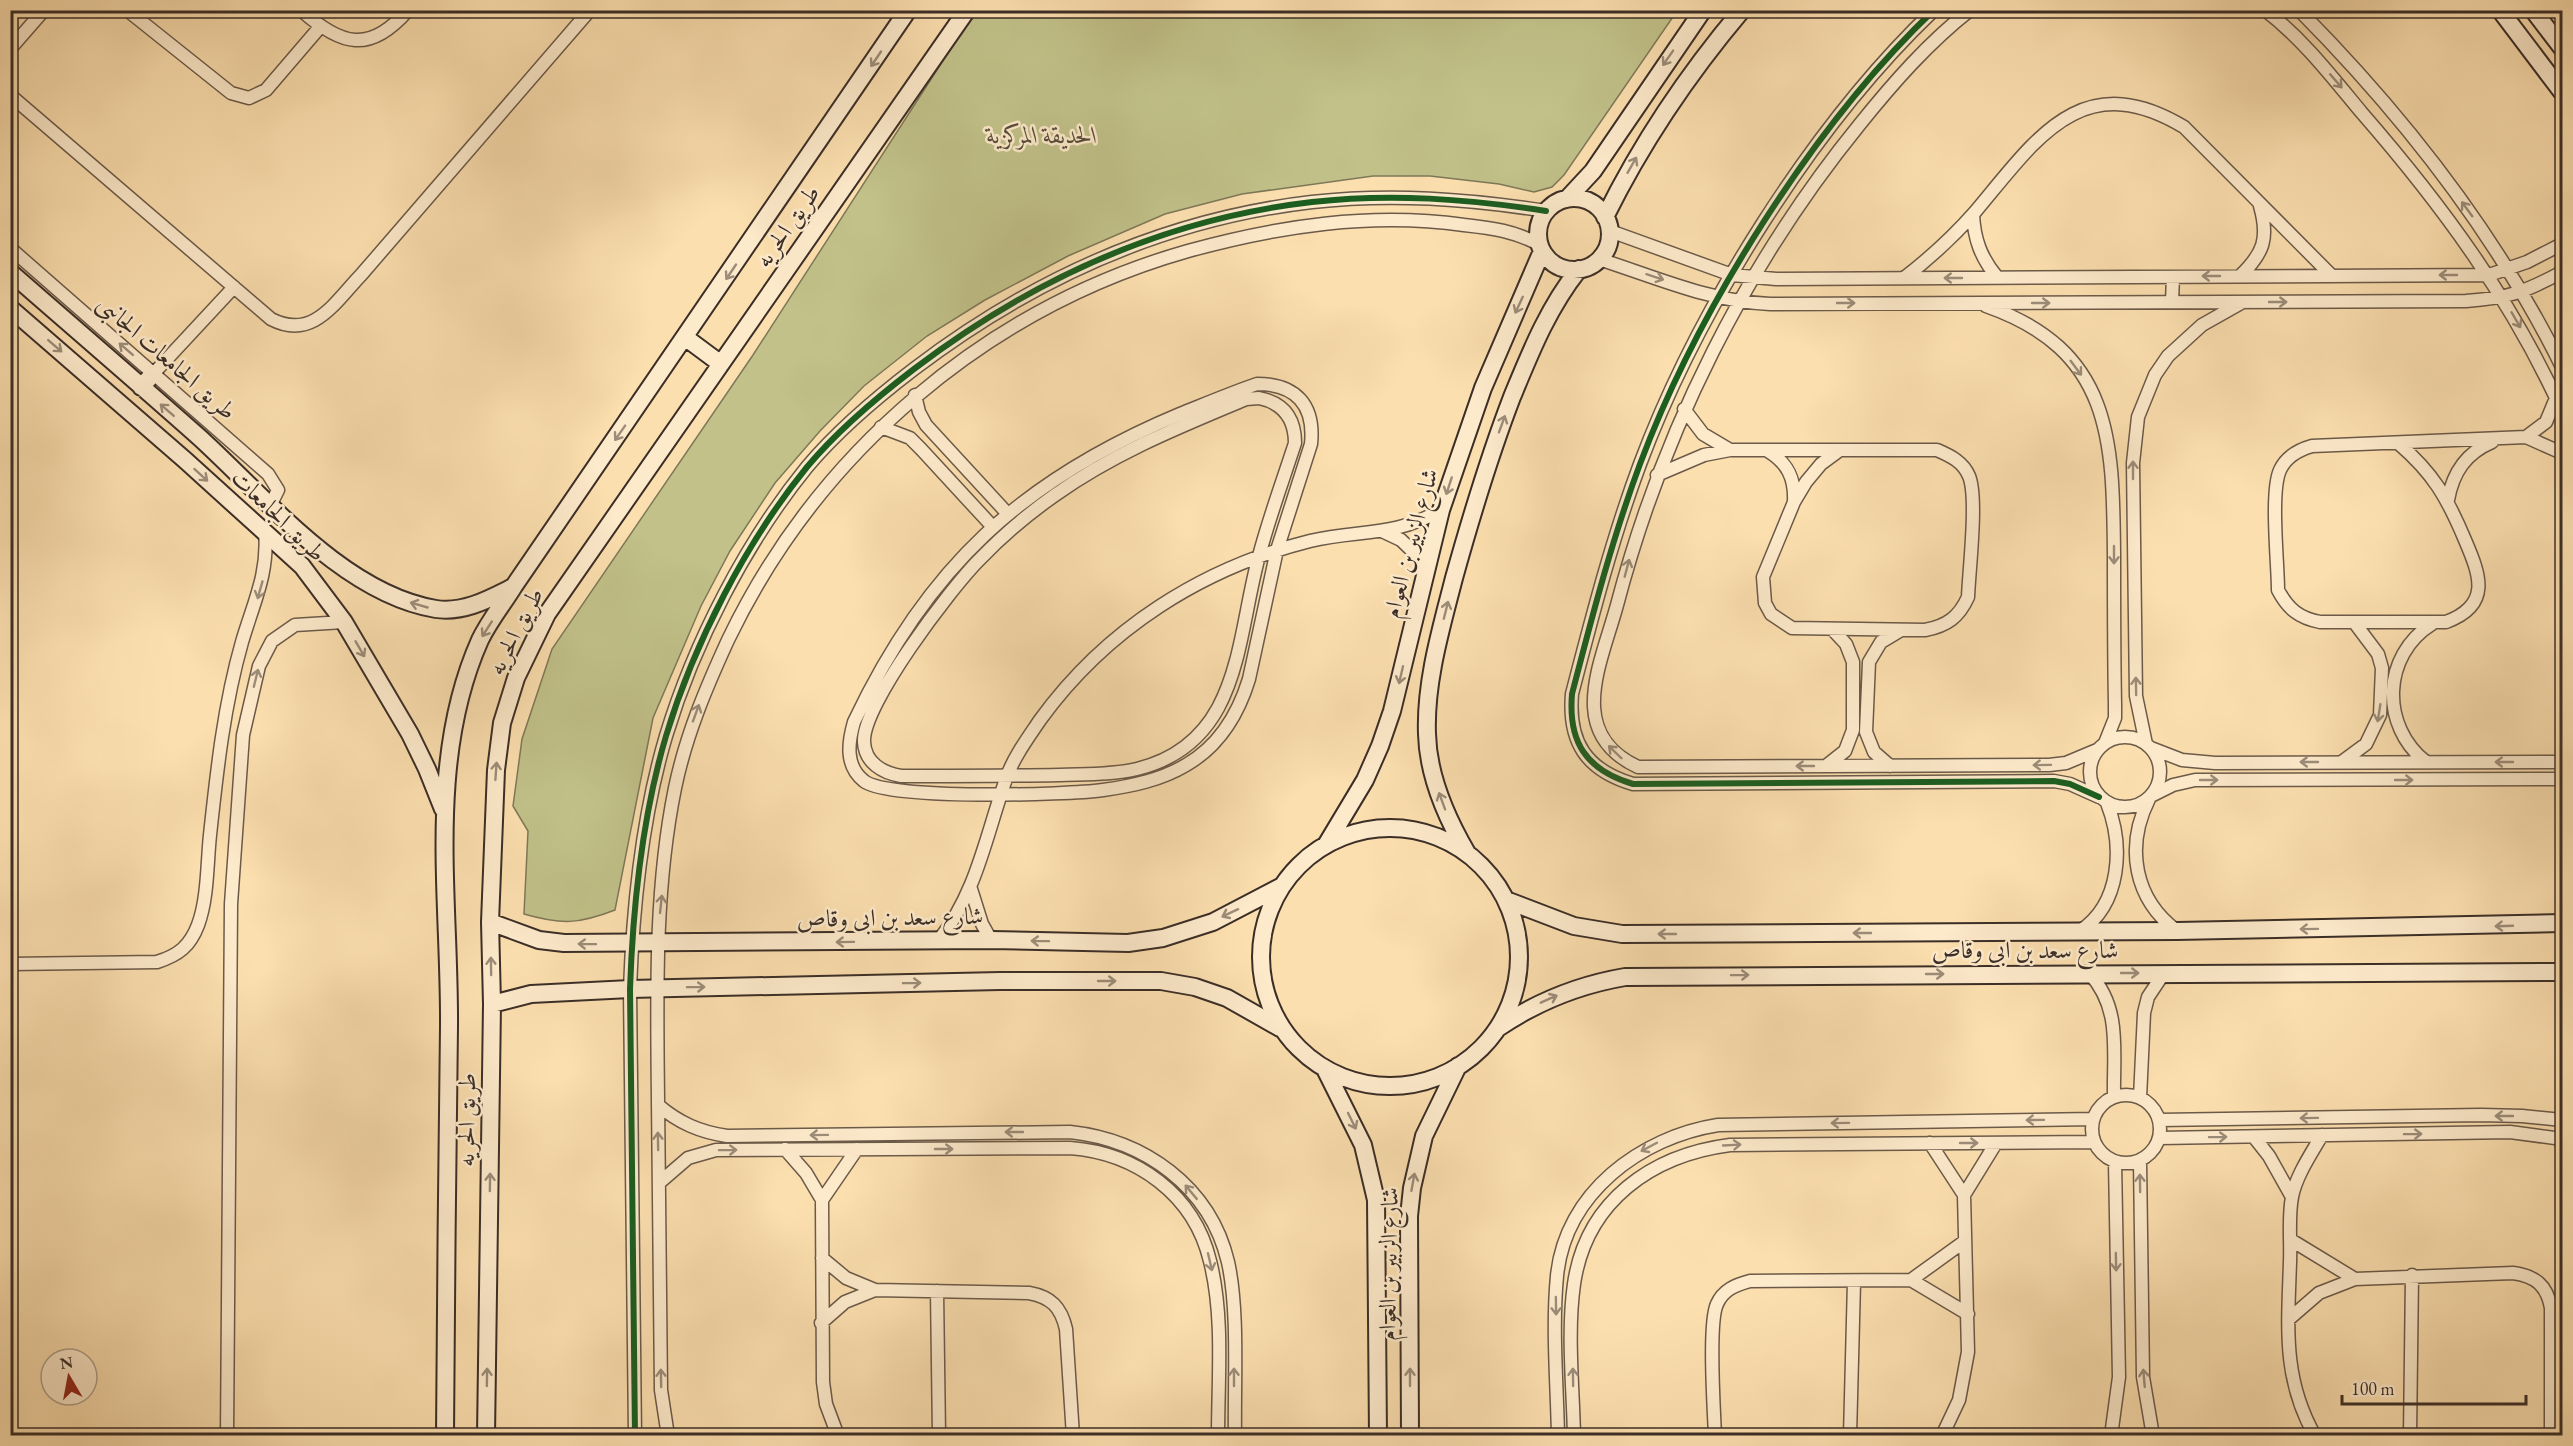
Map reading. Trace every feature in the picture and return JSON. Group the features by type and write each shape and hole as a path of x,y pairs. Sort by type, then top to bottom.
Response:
{"street":[{"path":"10,49 44,10"},
{"path":"127,10 231,93 249,98 266,90 320,27"},
{"path":"301,10 335,37 352,41 369,40 385,33 408,10"},
{"path":"10,95 271,319 282,325 307,325 317,319 361,275 590,10"},
{"name":"طريق الحريه","path":"445,1436 450,970 444,813 452,733 469,669 481,638 514,586 686,338 908,10"},
{"name":"طريق الحريه","path":"486,1436 492,1004 490,922 498,746 508,700 524,656 547,614 967,10"},
{"path":"1541,248 1539,227 1546,211 1567,199 1593,171 1703,10"},
{"path":"1468,854 1445,809 1430,761 1427,707 1431,677 1445,615 1482,478 1541,326 1558,296 1579,269 1599,259 1608,246 1607,224 1629,170 1670,105 1742,10"},
{"path":"1934,10 1890,56 1836,122 1780,200 1718,298 1671,389 1625,505 1572,694 1570,714 1574,734 1583,752 1596,767 1614,778 1633,784 2054,781 2070,784 2124,808 2133,807 2173,785 2195,780 2562,779"},
{"path":"1970,10 1926,48 1845,142 1797,209 1754,279 1684,409 1657,475 1629,557 1594,691 1595,723 1611,750 1638,767 2066,764 2121,737 2199,762 2562,762"},
{"path":"2265,10 2286,27 2312,54 2428,190 2503,298 2562,411"},
{"path":"2299,10 2327,39 2446,180 2509,270 2562,367"},
{"path":"2500,10 2562,93"},
{"path":"2534,10 2562,48"},
{"path":"2559,10 2562,15"},
{"path":"2312,54 2327,39"},
{"path":"1904,278 1929,259 1973,214 2046,130 2090,108 2115,105 2139,107 2155,112 2184,127 2332,276"},
{"path":"635,1436 630,989 632,945 645,828 666,734 702,643 746,554 776,509 809,466 846,426 889,388 964,333 1033,291 1139,242 1196,225 1265,209 1370,198 1476,201 1546,211"},
{"path":"1567,199 1589,202 1607,224 1732,275 1754,279 2488,274 2509,270 2562,244"},
{"path":"2240,276 2260,252 2265,238 2265,224 2259,204"},
{"path":"1973,214 1978,248 1997,278"},
{"path":"668,1436 661,1390 657,944 674,792 683,753 710,679 748,599 784,540 832,478 915,395 1001,335 1067,298 1162,259 1247,236 1328,222 1411,220 1509,231 1541,248 1558,266 1579,269"},
{"name":"طريق الجامعات الجانبى","path":"10,248 273,479 278,490 270,506"},
{"name":"شارع الزبير بن العوام","path":"1325,845 1365,780 1380,746 1392,711 1441,510 1483,388 1541,248"},
{"path":"1599,259 1718,298 1741,303 2243,302 2503,298 2523,293 2562,272"},
{"name":"طريق الجامعات","path":"10,272 200,438 270,506 331,557 362,578 398,598 439,609 459,609 478,604 514,586"},
{"path":"2172,302 2173,277"},
{"path":"141,387 234,287"},
{"path":"2176,931 2151,908 2138,876 2138,829 2151,796 2158,786 2160,766 2148,746 2136,696 2133,463 2138,417 2155,375 2168,356 2202,325 2243,302"},
{"path":"1976,303 2018,319 2055,345 2084,379 2104,419 2112,464 2115,718 2101,747 2092,759 2090,779 2103,800 2115,835 2113,887 2103,910 2092,923 2077,932"},
{"name":"طريق الجامعات","path":"10,308 302,566 344,622 410,734 428,769 444,813"},
{"path":"686,338 721,364"},
{"path":"1257,384 1273,384 1288,390 1305,406 1313,429 1311,444 1277,550 1242,700 1220,736 1205,752 1168,775 1148,782 1102,790 1001,794 896,791 876,788 855,773 849,754 851,730 886,659 945,576 992,526 1051,480 1129,442 1257,384"},
{"path":"915,395 918,412 926,425 1007,513"},
{"path":"1259,398 1271,400 1282,408 1291,418 1295,430 1294,443 1258,556 1233,676 1217,712 1190,742 1174,753 1138,769 1108,773 1007,776 901,776 888,774 876,767 868,756 864,744 865,731 900,666 936,610 980,559 1052,496 1129,442 1246,399 1259,398"},
{"path":"2526,438 2546,422 2556,398"},
{"path":"1684,409 1703,434 1730,450"},
{"path":"881,427 910,438 992,526"},
{"path":"2398,443 2427,469 2448,500 2478,571 2480,584 2477,597 2470,609 2453,620 2433,623 2306,619 2285,602 2278,590 2276,481 2289,458 2299,450 2312,446 2526,438 2562,453"},
{"path":"2448,500 2451,483 2458,468 2469,455 2498,439"},
{"path":"1657,475 1704,455 1730,450 1766,450 1840,450 1937,450 1950,455 1968,475 1972,489 1968,597 1957,615 1939,627 1901,630 1792,628 1771,614 1765,603 1763,578 1794,502 1806,482 1821,464 1840,450"},
{"path":"1766,450 1780,458 1789,471 1794,486 1794,502"},
{"path":"10,964 157,962 174,957 187,947 200,922 222,732 242,643 265,570 260,527 270,506"},
{"path":"939,940 971,889 1007,776 1034,729 1060,695 1133,625 1193,585 1258,556 1339,536 1384,532 1423,520 1441,510"},
{"path":"1384,532 1401,540 1428,566"},
{"path":"227,1436 231,904 243,735 259,666 272,641 295,625 344,622"},
{"path":"2341,762 2355,755 2375,730 2380,715 2382,668 2378,654 2354,622"},
{"path":"2426,762 2414,753 2398,729 2394,715 2396,667 2402,654 2420,631 2433,623"},
{"path":"1826,766 1845,752 1850,741 1853,698 1853,662 1846,644 1832,629"},
{"path":"1890,766 1874,752 1866,732 1869,662 1881,642 1901,630"},
{"path":"886,659 900,666"},
{"path":"2381,691 2395,691"},
{"path":"1853,698 1867,698"},
{"path":"222,732 243,735"},
{"path":"1735,767 1736,783"},
{"path":"1383,828 1413,830 1442,839 1468,854 1490,875 1506,900 1514,921 1519,965 1516,987 1498,1028 1480,1049 1458,1066 1433,1078 1406,1085 1359,1082 1325,1069 1300,1051 1281,1028 1268,1001 1261,962 1261,942 1268,912 1282,886 1301,863 1325,845 1353,833 1383,828"},
{"name":"شارع سعد بن ابى وقاص","path":"490,922 539,940 564,943 632,945 939,940 1128,943 1163,938 1213,922 1282,886"},
{"path":"971,889 982,924 991,940"},
{"name":"شارع سعد بن ابى وقاص","path":"1506,900 1574,926 1622,934 2176,931 2562,923"},
{"name":"شارع سعد بن ابى وقاص","path":"1498,1028 1554,996 1598,982 1625,977 2562,972"},
{"path":"2089,973 2108,998 2113,1015 2114,1097"},
{"path":"2140,1098 2144,1013 2148,997 2164,973"},
{"path":"492,1004 531,994 657,988 1000,981 1161,981 1195,987 1227,998 1281,1028"},
{"name":"شارع الزبير بن العوام","path":"1410,1436 1408,1216 1424,1136 1458,1066"},
{"name":"شارع الزبير بن العوام","path":"1325,1069 1362,1145 1376,1200 1378,1436"},
{"path":"2132,1095 2140,1098 2149,1103 2160,1120 2160,1138 2149,1155 2140,1161 2128,1164 2115,1162 2106,1157 2094,1142 2093,1119 2105,1102 2114,1097 2132,1095"},
{"path":"658,1105 683,1123 727,1136 1048,1132 1089,1134 1109,1138 1146,1154 1178,1177 1192,1191 1214,1224 1227,1262 1233,1323 1234,1436"},
{"path":"2160,1120 2481,1115 2562,1120"},
{"path":"1558,1436 1556,1296 1562,1253 1579,1214 1591,1196 1605,1180 1638,1153 1676,1134 1718,1125 2093,1119"},
{"path":"2160,1138 2510,1132 2562,1138"},
{"path":"915,1134 915,1149"},
{"path":"2315,1436 2301,1408 2291,1377 2289,1319 2292,1197 2310,1155 2322,1136"},
{"path":"2254,1137 2275,1166 2292,1197"},
{"path":"1574,1436 1572,1303 1579,1262 1591,1233 1623,1191 1646,1172 1672,1158 1700,1149 1730,1145 2094,1142"},
{"path":"1930,1143 1964,1195 1968,1352 1959,1400 1942,1436"},
{"path":"1964,1195 1996,1143"},
{"path":"785,1149 806,1173 822,1200 823,1382 826,1404 838,1436"},
{"path":"822,1200 857,1149"},
{"path":"659,1183 677,1166 701,1153 716,1150 1088,1149 1123,1159 1147,1172 1168,1189 1194,1221 1210,1260 1217,1332 1218,1436"},
{"path":"2140,1161 2143,1377 2153,1436"},
{"path":"2110,1436 2119,1377 2115,1162"},
{"path":"2291,1240 2355,1279"},
{"path":"1911,1280 1965,1241"},
{"path":"822,1258 846,1278 875,1290 1029,1293 1043,1296 1056,1304 1063,1316 1066,1329 1073,1436"},
{"path":"2289,1319 2319,1293 2355,1279 2412,1275 2513,1273 2529,1275 2542,1284 2549,1295 2551,1308 2551,1436"},
{"path":"2410,1436 2412,1275"},
{"path":"1715,1436 1713,1317 1720,1297 1738,1284 1750,1281 1911,1280 1968,1314"},
{"path":"1850,1436 1854,1282"},
{"path":"821,1323 845,1302 875,1290"},
{"path":"937,1291 939,1436"}],"green space":[{"name":"الحديقة المركزية","path":"975,11 1677,11 1564,175 1552,187 1534,192 1499,184 1430,176 1373,176 1242,194 1165,214 1068,256 985,300 927,336 864,386 820,431 775,483 730,551 701,606 653,718 615,910 591,918 570,921 549,920 524,914 528,831 513,806 522,739 552,649 753,355"}],"cycle path":[{"path":"1934,10 1889,56 1846,107 1804,163 1727,282 1694,344 1664,405 1640,464 1611,549 1572,694 1573,726 1583,752 1592,762 1603,771 1633,784 2054,781 2070,784 2099,797"},
{"path":"635,1436 630,989 636,893 645,829 666,736 691,665 724,595 763,528 785,496 819,453 858,415 914,369 959,337 1053,282 1102,258 1152,239 1257,210 1342,199 1429,199 1488,203 1546,211"}]}
